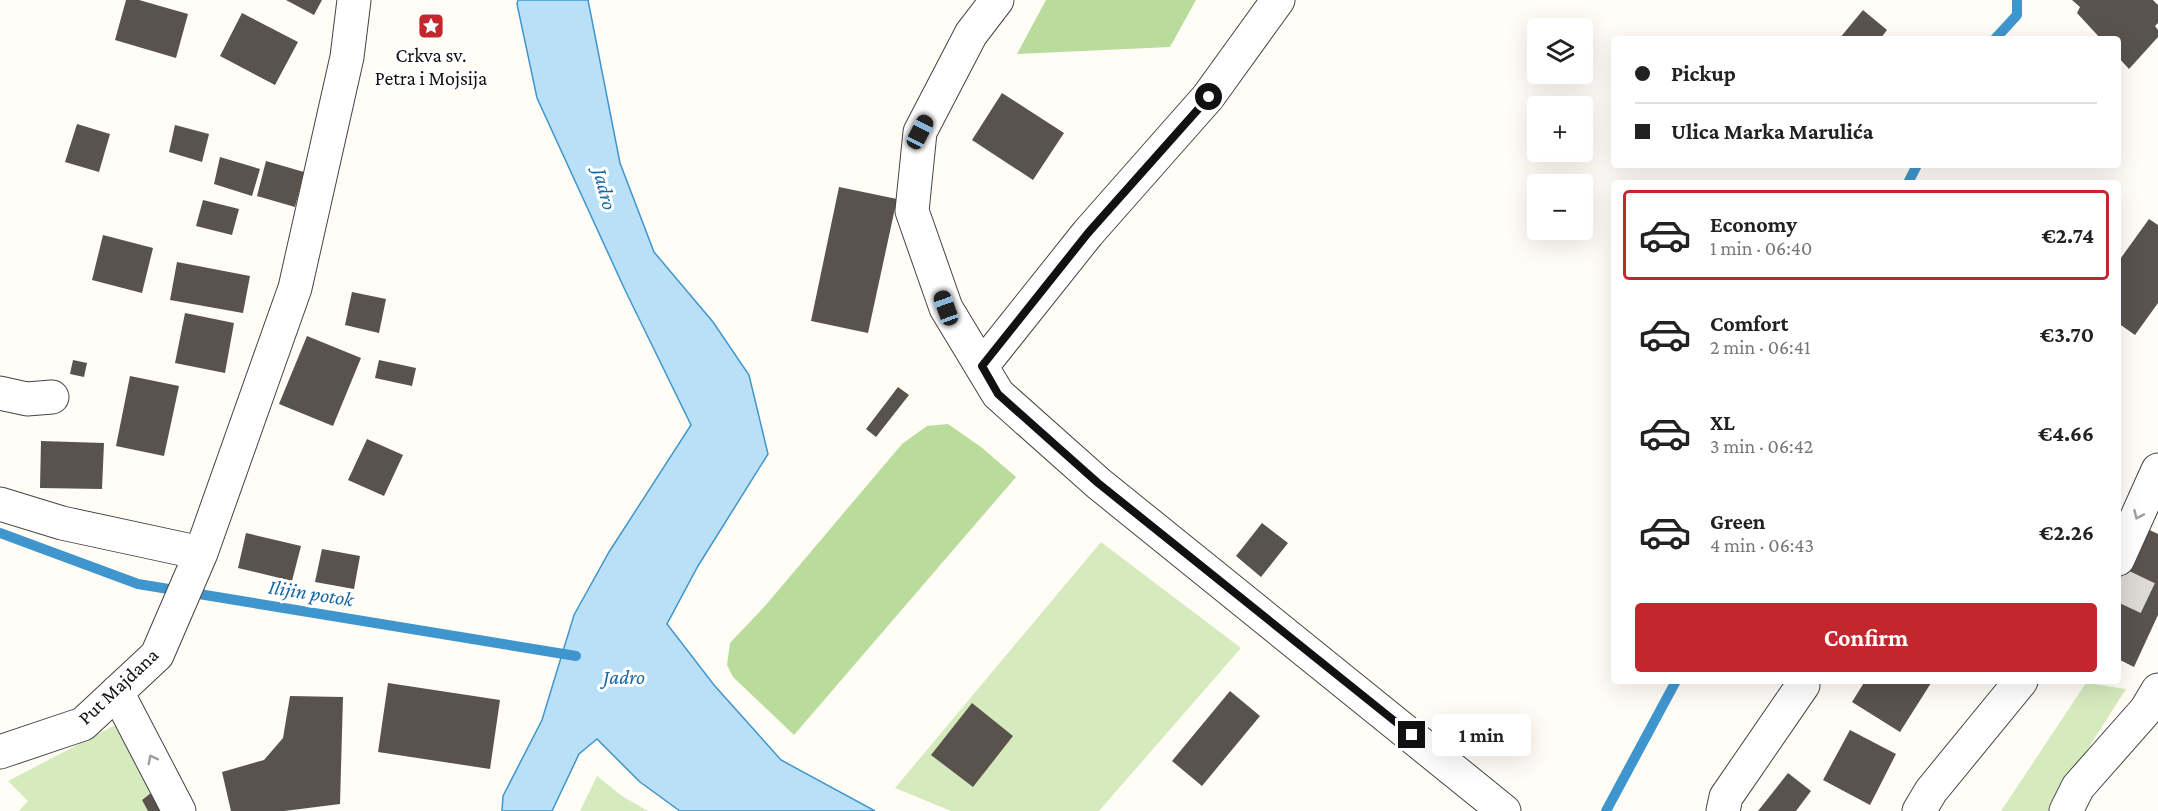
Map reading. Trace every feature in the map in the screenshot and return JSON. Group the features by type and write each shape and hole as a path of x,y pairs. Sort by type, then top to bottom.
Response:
{"street":[{"name":"Put Majdana","path":"0,752 84,724 157,654 197,562 295,288 347,57 354,0"},
{"path":"997,0 971,34 920,132 912,211 946,308 998,394 1098,483 1504,811"},
{"path":"982,366 1088,233 1209,97 1278,0"},
{"path":"0,393 27,399 52,397"},
{"path":"2121,552 2158,470"},
{"path":"0,504 197,562"},
{"path":"1919,811 1931,791 2019,684"},
{"path":"1723,811 1726,797 1803,685"},
{"path":"2066,811 2078,787 2146,710 2158,690"},
{"path":"117,692 179,811"}],"green space":[{"path":"1046,0 1196,0 1170,47 1017,54"},
{"path":"948,424 981,447 1016,477 794,735 733,677 727,665 730,643 765,606 902,444 927,426"},
{"path":"1101,542 1241,648 1099,811 951,811 895,788"},
{"path":"2085,684 2126,689 2048,811 2001,811"},
{"path":"121,722 172,811 19,811 28,801 8,781"},
{"path":"597,776 622,796 648,811 580,811"}],"water":[{"name":"Jadro","path":"518,0 588,0 620,163 654,252 713,322 749,375 768,454 698,566 667,624 714,685 781,760 875,811 680,811 640,782 597,739 579,754 552,811 502,811 503,796 542,720 574,615 609,552 691,425 625,290 537,98"}],"building":[{"path":"126,0 139,0 188,14 176,58 115,40"},
{"path":"286,0 322,0 314,15"},
{"path":"2072,0 2153,0 2158,5 2158,23 2155,26 2158,30 2158,37 2129,69 2121,60 2121,36 2098,36 2077,13 2080,7"},
{"path":"1863,10 1887,30 1882,36 1841,36"},
{"path":"242,13 298,42 275,85 220,56"},
{"path":"1002,93 1064,133 1033,180 972,140"},
{"path":"77,124 110,134 99,172 65,162"},
{"path":"175,125 209,134 202,162 169,152"},
{"path":"220,157 260,169 252,196 214,184"},
{"path":"266,161 304,172 295,207 257,196"},
{"path":"839,187 897,199 868,333 811,321"},
{"path":"203,200 239,209 232,235 196,226"},
{"path":"2149,219 2158,225 2158,303 2135,335 2121,325 2121,258"},
{"path":"103,235 153,248 142,293 92,280"},
{"path":"177,262 250,276 243,313 170,300"},
{"path":"352,292 386,299 379,333 345,325"},
{"path":"185,313 234,323 225,373 175,363"},
{"path":"307,336 361,358 333,426 279,404"},
{"path":"73,360 87,363 84,377 70,374"},
{"path":"379,360 416,368 412,386 375,378"},
{"path":"130,376 179,386 164,456 116,446"},
{"path":"898,387 909,395 876,437 866,429"},
{"path":"367,439 403,455 384,496 348,480"},
{"path":"41,441 104,443 102,489 40,488"},
{"path":"1262,523 1288,543 1261,577 1236,556"},
{"path":"2141,526 2158,534 2158,615 2134,667 2121,660 2121,572"},
{"path":"246,533 301,546 292,581 238,568"},
{"path":"322,549 360,556 354,589 315,582"},
{"path":"388,683 500,700 490,769 378,752"},
{"path":"1863,684 1930,684 1900,732 1852,702"},
{"path":"1230,691 1260,716 1202,786 1172,761"},
{"path":"290,696 343,697 340,804 284,811 231,811 222,772 264,760 283,738"},
{"path":"972,703 1013,736 973,787 931,755"},
{"path":"1850,730 1896,754 1870,805 1823,780"},
{"path":"1788,773 1811,791 1796,811 1758,811"},
{"path":"151,793 160,811 148,811 142,800"}],"waterway":[{"path":"1998,36 2017,15 2017,0"},
{"path":"1910,180 1916,168"},
{"name":"Ilijin potok","path":"0,533 138,584 576,656"},
{"path":"1606,811 1674,684"}],"tunnel":[{"path":"2121,585 2158,603"}],"place":[{"name":"Crkva sv. Petra i Mojsija","path":"431,26"}],"route":[{"path":"1209,97 1088,233 982,366 998,394 1098,483 1412,735"}]}
